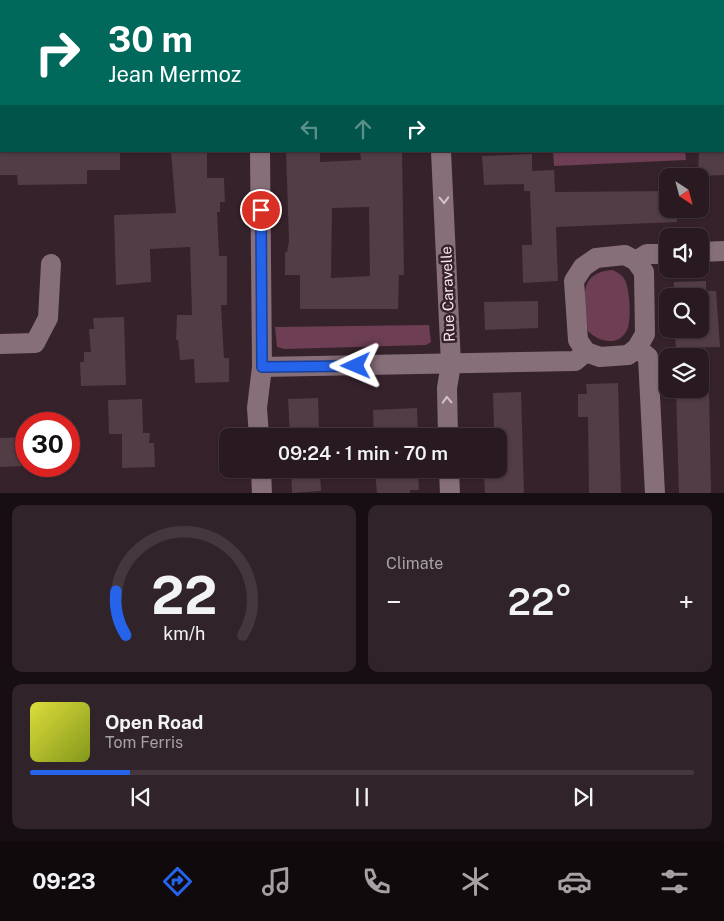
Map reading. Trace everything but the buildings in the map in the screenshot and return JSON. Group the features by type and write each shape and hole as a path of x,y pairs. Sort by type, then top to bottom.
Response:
{"street":[{"path":"258,428 257,408 262,367 260,152"},
{"name":"Rue Caravelle","path":"442,152 451,364 447,388 448,428"},
{"path":"709,252 724,251"},
{"path":"636,261 647,254 659,254"},
{"path":"625,255 636,261 644,272 645,334 637,348 628,355 600,357 586,352 578,340 574,281 583,267 596,258 625,255"},
{"path":"0,344 34,343 48,318 51,264"},
{"path":"637,348 648,357 655,493"},
{"path":"262,367 451,364 495,361 575,361 586,352"},
{"path":"261,478 262,493"},
{"path":"449,478 450,493"}],"shaded area":[{"path":"553,152 685,152 686,160 554,166"},
{"path":"613,270 623,277 627,287 630,303 629,326 619,339 608,341 597,338 588,331 585,291 593,276 601,272"},
{"path":"429,325 431,342 426,345 284,349 277,347 275,327"}],"route":[{"path":"261,210 262,367 356,366"}]}
